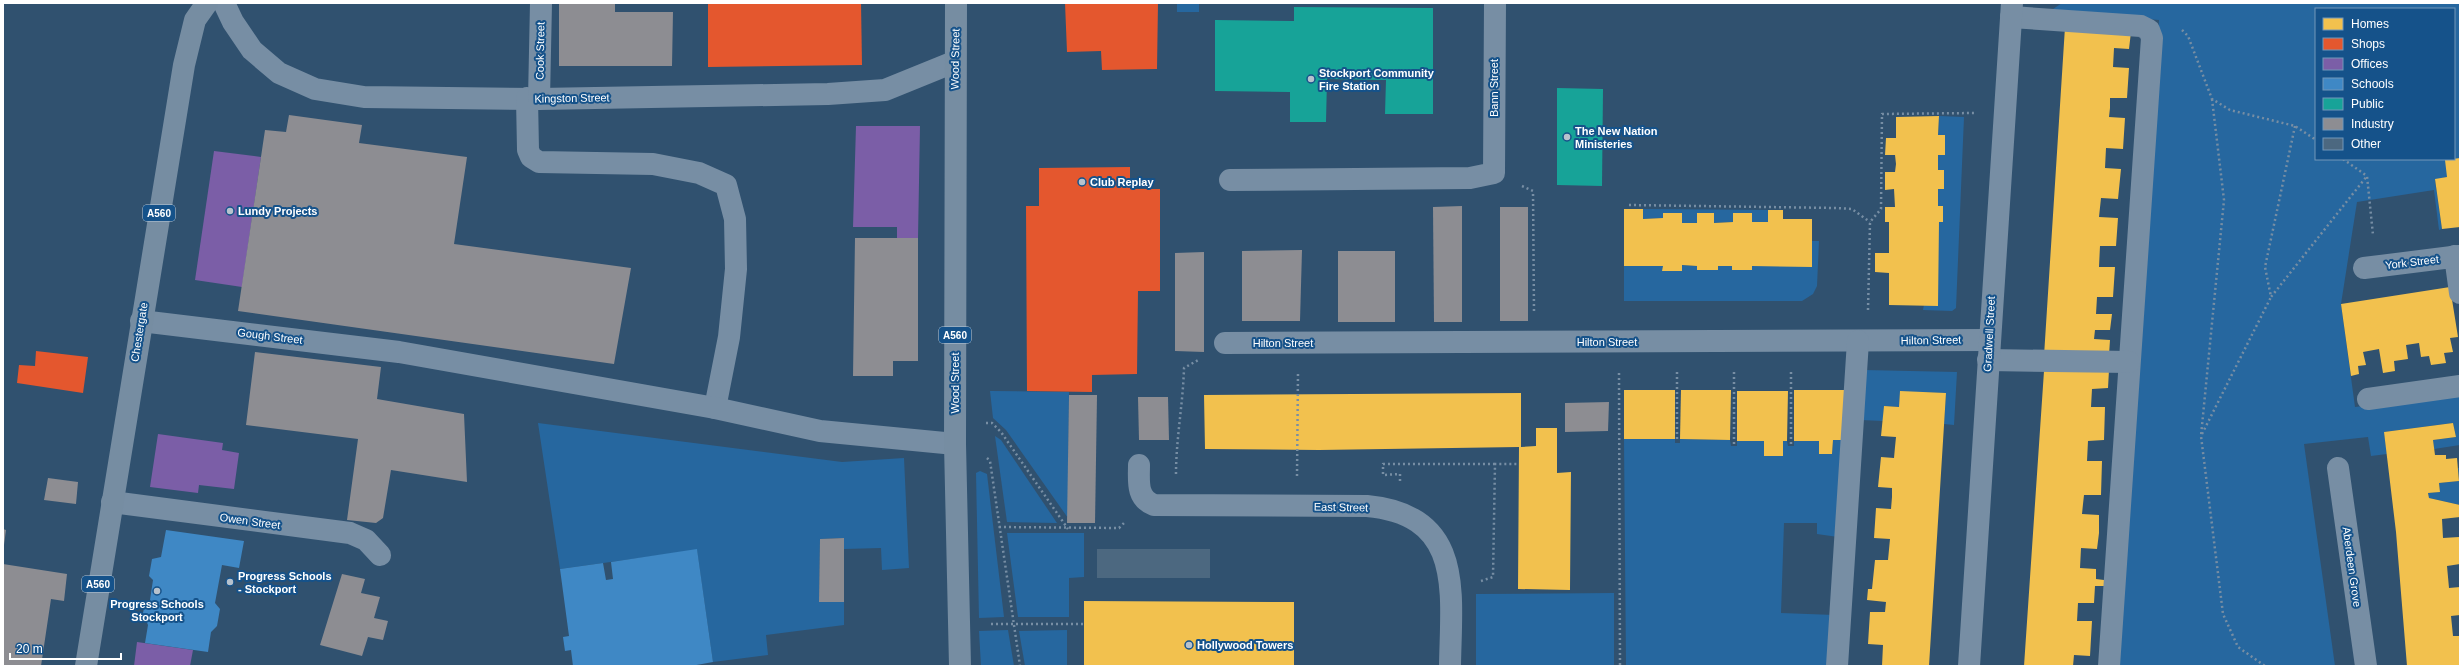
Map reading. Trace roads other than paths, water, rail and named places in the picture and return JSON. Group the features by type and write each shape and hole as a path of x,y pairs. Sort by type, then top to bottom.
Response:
{"main road":[{"name":"Chestergate","path":"86,666 141,321 184,65 195,20 207,3"},
{"name":"Wood Street","path":"956,3 954,62 955,440 960,666"}],"street":[{"name":"Kingston Street","path":"224,3 233,22 262,60 288,78 315,89 364,97 533,98 828,94 885,90 954,62"},
{"name":"Cook Street","path":"541,3 528,150 531,157 539,162 653,164 699,173 726,186 735,219 736,270 729,337 715,408"},
{"name":"Bann Street","path":"1230,180 1470,178 1494,173 1494,3"},
{"name":"Gradwell Street","path":"1969,666 1988,350 2012,10"},
{"path":"2012,10 2141,26 2149,30 2152,38 2109,666"},
{"path":"2458,256 2460,293"},
{"name":"York Street","path":"2370,267 2458,256"},
{"name":"Gough Street","path":"141,321 398,352 715,408 820,432 955,440"},
{"path":"1837,666 1863,341"},
{"name":"Hilton Street","path":"1225,343 1863,341 2129,362"},
{"path":"2368,399 2460,386"},
{"name":"East Street","path":"1139,465 1139,489 1146,502 1154,505 1176,504 1384,508 1401,512 1416,520 1432,534 1444,555 1449,572 1450,666"},
{"name":"Aberdeen Grove","path":"2338,468 2366,666"},
{"name":"Owen Street","path":"112,502 350,533 366,540 380,555"}],"place":[{"name":"Stockport Community Fire Station","path":"1311,79"},
{"name":"The New Nation Ministeries","path":"1567,137"},
{"name":"Club Replay","path":"1082,182"},
{"name":"Lundy Projects","path":"230,211"},
{"name":"Progress Schools - Stockport","path":"230,582"},
{"name":"Progress Schools Stockport","path":"157,591"},
{"name":"Hollywood Towers","path":"1189,645"}]}
